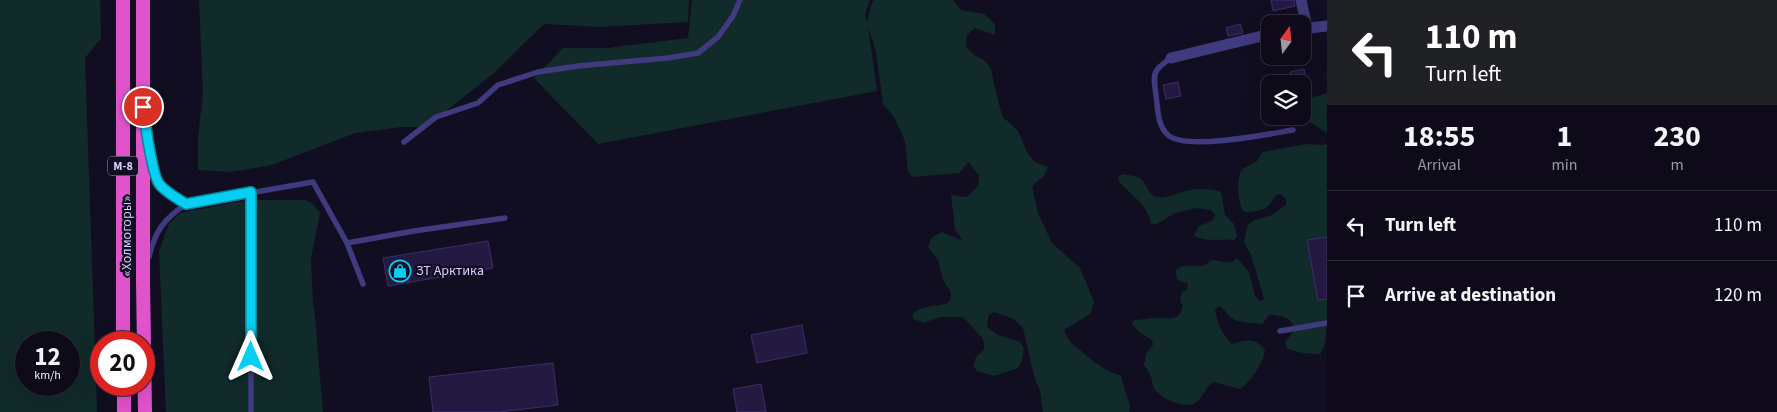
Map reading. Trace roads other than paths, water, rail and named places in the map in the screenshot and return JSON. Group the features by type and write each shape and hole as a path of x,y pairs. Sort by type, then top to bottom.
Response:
{"highway":[{"name":"«Холмогоры»","path":"123,0 123,331"},
{"name":"«Холмогоры»","path":"143,0 145,412"},
{"path":"124,396 124,412"}],"street":[{"path":"1301,0 1303,15"},
{"path":"1311,28 1327,26"},
{"path":"1171,58 1261,36"}],"lane":[{"path":"404,142 436,117 478,103 498,85 538,72 698,53 718,37 733,16 740,0"},
{"path":"1171,58 1157,67 1153,75 1160,123 1169,136 1188,142 1238,140 1293,130"},
{"path":"143,107 150,152 158,183 186,204"},
{"path":"143,281 151,248 160,227 172,213 186,204 313,182 347,243 363,284"},
{"path":"251,192 251,412"},
{"path":"347,243 414,230 506,218"},
{"path":"1280,331 1327,323"}],"place":[{"name":"ЗТ Арктика","path":"400,271"}]}
